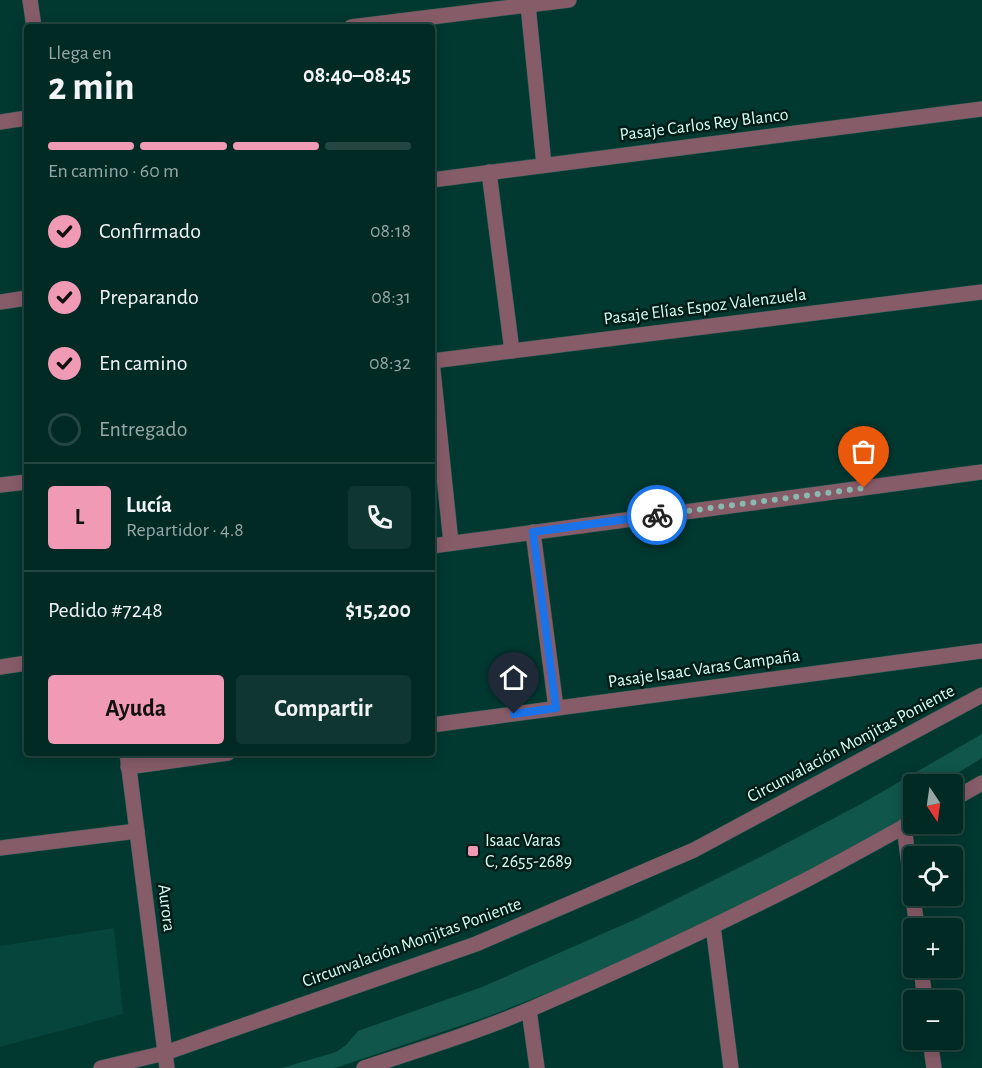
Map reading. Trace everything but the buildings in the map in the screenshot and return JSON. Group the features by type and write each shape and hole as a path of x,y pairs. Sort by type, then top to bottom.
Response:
{"street":[{"path":"30,0 34,24"},
{"path":"367,24 460,7 528,5 569,0"},
{"path":"528,5 544,165"},
{"name":"Pasaje Carlos Rey Blanco","path":"435,180 982,109"},
{"path":"0,122 24,118"},
{"path":"489,172 512,351"},
{"name":"Pasaje Elías Espoz Valenzuela","path":"435,361 982,292"},
{"path":"0,302 24,298"},
{"path":"435,390 451,543"},
{"path":"435,546 982,472"},
{"path":"0,486 24,482"},
{"path":"533,532 556,708"},
{"name":"Pasaje Isaac Varas Campaña","path":"435,725 982,651"},
{"path":"0,667 24,663"},
{"name":"Circunvalación Monjitas Poniente","path":"101,1068 166,1060 477,944 694,850 982,696"},
{"path":"128,760 185,756"},
{"name":"Aurora","path":"128,760 166,1060"},
{"path":"963,794 982,783"},
{"path":"364,1068 438,1044 529,1010 619,968 652,956 808,879 903,827"},
{"path":"0,848 137,831"},
{"path":"910,834 915,918"},
{"path":"713,926 731,1068"},
{"path":"529,1010 537,1068"},
{"path":"931,1050 934,1068"}],"shaded area":[{"path":"982,734 982,758 956,774 913,774"},
{"path":"903,780 903,824 652,952 489,1016 341,1066 282,1068 336,1052 346,1045 358,1031 482,987 636,919 861,804"},
{"path":"114,928 123,1014 0,1047 0,946"}],"way so far":[{"path":"657,515 864,488"}],"place":[{"name":"Isaac Varas C, 2655-2689","path":"473,851"}],"route":[{"path":"514,714 556,708 533,532 657,515"}]}
